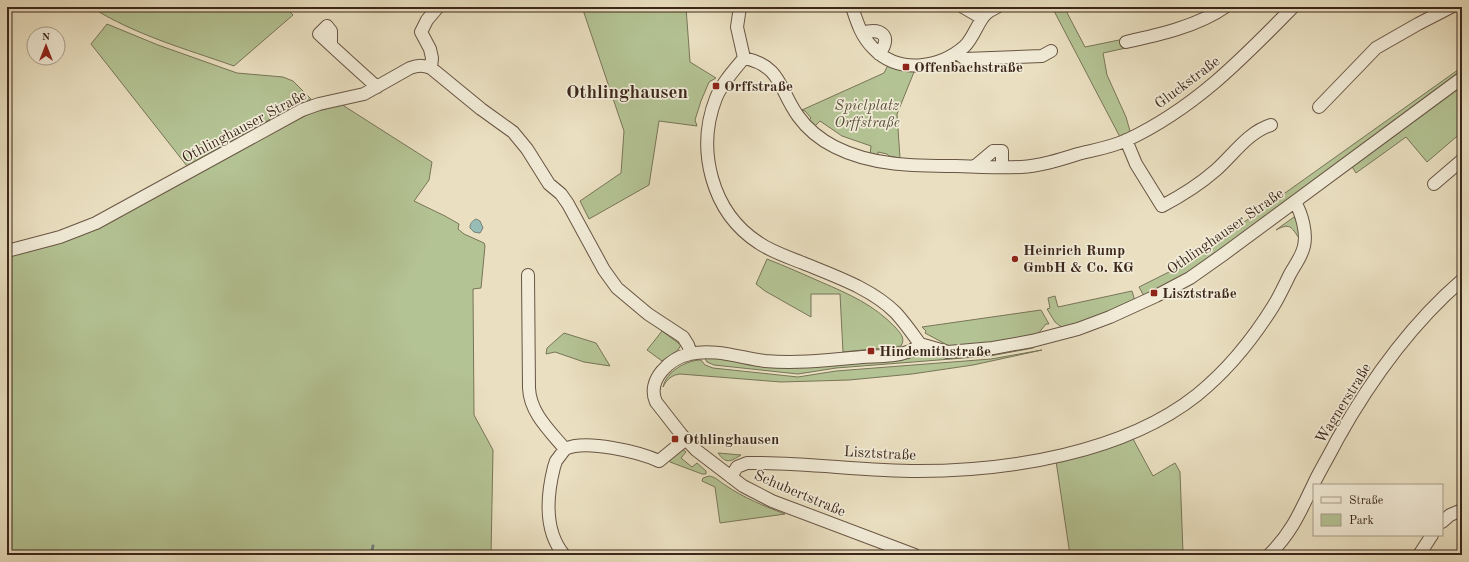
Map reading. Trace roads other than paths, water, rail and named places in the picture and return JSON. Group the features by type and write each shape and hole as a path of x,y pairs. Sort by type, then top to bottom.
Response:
{"street":[{"path":"438,7 427,20 421,32 430,49 432,58 431,68 481,109 513,132 527,149 549,184 561,194 568,204 604,270 617,288 648,314 683,337 691,353 716,353 770,361 808,361 893,355 910,351 920,344 894,312 876,298 850,283 772,251 758,243 739,227 727,212 717,193 710,172 707,156 707,130 713,107 719,92 729,76 744,58"},
{"path":"740,7 738,27 744,58"},
{"path":"852,7 857,24 862,33 879,54 900,63 914,65 938,62 957,53 966,44 985,14 998,7"},
{"path":"963,7 982,18"},
{"path":"1126,42 1191,24 1212,15 1225,7"},
{"name":"Gluckstraße","path":"1002,167 1037,165 1126,140 1154,127 1210,88 1235,66 1293,7"},
{"path":"1320,107 1376,48 1451,7"},
{"path":"862,33 873,31 884,34 886,39 885,46 879,54"},
{"path":"331,45 377,87"},
{"path":"957,53 965,59 1042,56 1051,51"},
{"path":"744,58 755,61 768,68 781,84 799,117 818,137 841,150 868,158 899,164 974,167 1002,167 1002,150 993,150 974,167"},
{"name":"Othlinghauser Straße","path":"7,251 60,237 96,223 302,110 319,104 364,94 417,65 424,65 431,68"},
{"name":"Othlinghauser Straße","path":"920,344 948,352 993,348 1032,341 1078,330 1156,296 1190,278 1462,78"},
{"path":"1126,140 1136,164 1162,206 1200,184 1217,170 1256,132 1271,125"},
{"path":"1434,184 1462,160"},
{"name":"Lisztstraße","path":"731,477 737,468 747,462 917,471 969,470 998,467 1055,456 1095,446 1149,425 1197,395 1230,364 1262,324 1298,261 1304,246 1305,235 1303,224 1295,202"},
{"path":"528,275 530,400 541,420 565,449"},
{"name":"Wagnerstraße","path":"1314,484 1357,405 1378,374 1423,318 1462,280"},
{"name":"Schubertstraße","path":"691,353 675,360 661,372 656,380 654,392 656,402 686,439 699,452 743,486 772,501 915,555"},
{"path":"564,555 552,534 549,513 554,467 556,461 565,449 577,445 603,447 626,451 659,461 686,439"},
{"name":"Wagnerstraße","path":"1269,555 1292,529 1313,486"},
{"path":"1443,521 1450,515 1462,510"},
{"path":"1419,555 1431,536"}],"water":[{"path":"476,219 480,221 483,228 480,233 474,232 470,228 472,222"}],"waterway":[{"path":"371,555 373,546"}],"place":[{"name":"Offenbachstraße","path":"906,67"},
{"name":"Orffstraße","path":"716,86"},
{"name":"Heinrich Rump GmbH & Co. KG","path":"1015,259"},
{"name":"Lisztstraße","path":"1154,293"},
{"name":"Hindemithstraße","path":"871,351"},
{"name":"Othlinghausen","path":"675,439"}],"district":[{"name":"Othlinghausen","path":"627,91"}],"park label":[{"name":"Spielplatz Orffstraße","path":"867,114"}]}
